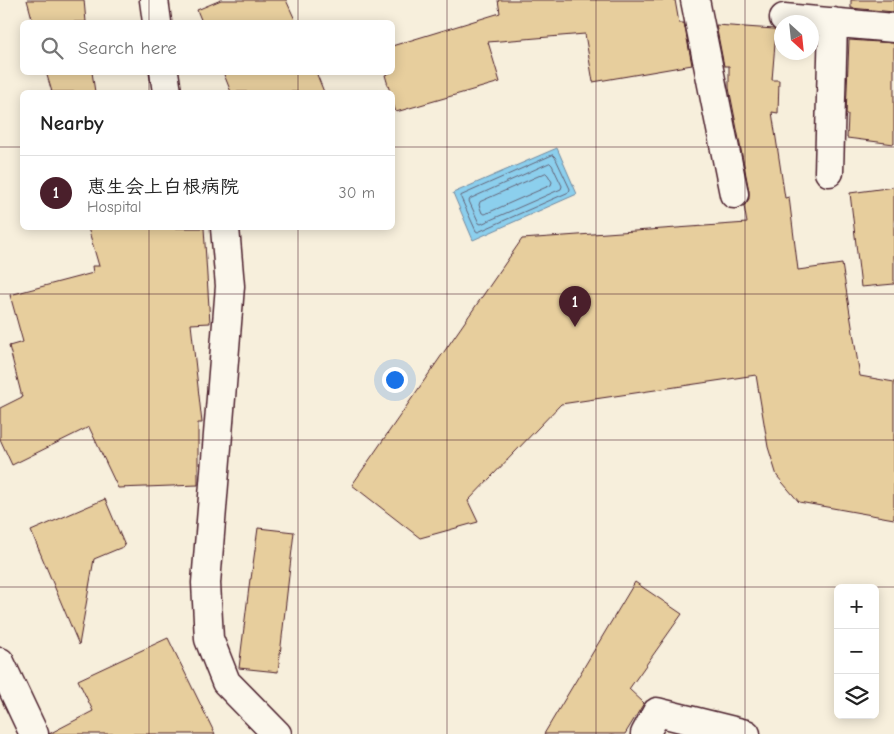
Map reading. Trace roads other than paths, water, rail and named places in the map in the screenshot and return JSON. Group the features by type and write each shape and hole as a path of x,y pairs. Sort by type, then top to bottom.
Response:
{"street":[{"path":"154,0 157,20"},
{"path":"694,0 734,194"},
{"path":"819,21 894,28"},
{"path":"829,172 833,22"},
{"path":"164,75 166,90"},
{"path":"225,230 230,286 206,583 208,639 226,682 277,734"},
{"path":"0,662 34,734"},
{"path":"646,734 657,712 746,734"}],"water":[{"path":"557,148 577,194 473,240 453,193"}],"place":[{"name":"恵生会上白根病院","path":"575,327"}]}
